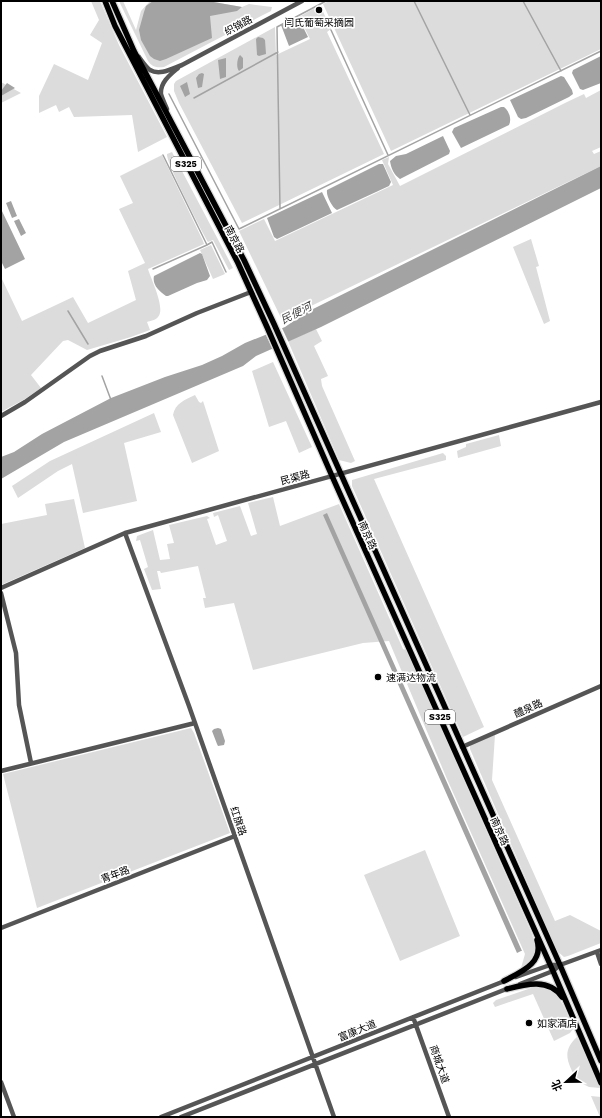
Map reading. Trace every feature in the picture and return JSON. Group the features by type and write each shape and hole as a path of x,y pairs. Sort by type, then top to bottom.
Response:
{"main road":[{"name":"南京路","path":"105,1 115,26 238,263 268,327 332,476 553,971 601,1083"},
{"name":"南京路","path":"112,1 134,51 244,260 274,324 560,965 601,1061"},
{"path":"504,981 527,969 536,958 538,944 532,924"},
{"path":"507,989 534,983 544,985 559,993 568,1006"}],"street":[{"name":"织锦路","path":"182,65 302,1"},
{"path":"134,51 150,70 161,72 182,65"},
{"path":"174,129 161,93 165,81 169,75 182,65"},
{"path":"1,416 26,402 90,356 100,351 146,336 197,312 251,292"},
{"name":"民渠路","path":"1,588 125,532 601,403"},
{"name":"红旗路","path":"125,532 195,723 334,1117"},
{"path":"1,593 16,653 19,704 31,764"},
{"name":"醴泉路","path":"462,747 601,686"},
{"path":"1,771 195,723"},
{"name":"青年路","path":"1,928 235,836"},
{"path":"599,951 601,964"},
{"name":"富康大道","path":"161,1117 504,981 550,965 560,965 599,951"},
{"name":"富康大道","path":"181,1117 553,971 560,965"},
{"name":"商城大道","path":"413,1017 449,1117"},
{"path":"1,1082 14,1117"}],"shaded area":[{"path":"91,1 100,1 119,45 167,137 138,152 132,115 74,117 69,107 59,112 56,105 39,113 39,96 54,64 88,80 102,43 90,35 99,20"},
{"path":"119,1 123,1 136,30 141,11 150,1 208,1 242,7 249,4 272,7 271,11 164,67 155,67 148,61"},
{"path":"153,1 208,1 242,7 237,11 210,16 212,38 160,61 150,56 141,40 139,30 146,6"},
{"path":"329,1 601,1 601,49 391,151 323,4"},
{"path":"320,5 331,29 327,32 384,154 242,223 179,103 174,91 174,84 176,81 275,27 276,55 310,39 299,17"},
{"path":"296,17 300,21 308,37 289,46 281,25"},
{"path":"258,37 265,40 266,54 259,56 257,55 256,39"},
{"path":"240,55 243,58 243,68 239,71 237,68 237,63"},
{"path":"601,56 601,83 583,90 580,89 572,73 573,70"},
{"path":"226,58 226,77 220,79 218,60"},
{"path":"202,73 204,74 202,87 198,88 196,78"},
{"path":"561,76 564,77 573,94 526,118 521,119 518,117 510,100"},
{"path":"1,82 21,93 1,103"},
{"path":"187,82 190,94 185,97 180,86"},
{"path":"7,83 15,88 1,96 1,91"},
{"path":"601,90 601,147 592,151 594,154 601,151 601,166 282,320 239,231 264,219 275,241 393,185 382,160 389,157 388,164 400,186 567,102 584,94 586,98"},
{"path":"504,107 509,113 509,125 461,148 452,132 454,128"},
{"path":"443,136 450,151 449,154 400,179 396,175 392,169 390,161 396,156 406,154"},
{"path":"172,152 233,268 229,270 213,240 208,242 204,235 168,160 167,154"},
{"path":"162,155 204,244 148,269 157,294 160,308 160,313 157,318 147,322 150,330 87,350 68,340 63,341 31,375 41,388 25,399 1,412 1,277 22,321 73,297 88,323 136,300 128,271 145,263 119,209 133,203 120,176"},
{"path":"379,164 383,164 391,182 389,186 337,210 335,209 328,198 327,190"},
{"path":"601,166 601,188 321,327 256,356 243,366 64,442 1,479 1,457 14,452 42,434 111,398 165,377 202,365 245,343 285,327 307,312"},
{"path":"322,192 332,213 277,239 274,237 267,218"},
{"path":"11,201 17,216 12,218 6,203"},
{"path":"1,209 25,259 5,269 1,261"},
{"path":"19,219 26,233 21,236 14,221"},
{"path":"531,239 539,266 536,267 550,321 544,324 513,247"},
{"path":"211,245 225,274 213,279 200,250"},
{"path":"200,253 202,254 210,276 207,280 168,296 159,290 155,285 154,276"},
{"path":"316,329 322,341 314,346 328,376 321,379 322,386 355,461 351,463 339,460 288,341"},
{"path":"273,362 312,447 299,453 286,421 269,427 252,371"},
{"path":"195,395 199,402 201,403 203,401 219,451 192,463 173,415 178,405 184,400"},
{"path":"154,413 161,432 124,443 137,501 83,513 72,464 58,471 18,498 12,486 50,461"},
{"path":"499,435 501,446 458,458 457,451 466,447 466,444"},
{"path":"443,453 446,456 446,460 374,479 484,727 463,737 352,486 352,480"},
{"path":"273,497 280,526 339,504 403,649 406,650 532,934 535,950 534,954 530,962 521,968 525,954 447,779 389,641 363,643 253,670 234,603 205,608 203,598 206,598 198,566 161,573 160,571 157,571 161,589 152,590 144,569 148,567 140,540 136,541 137,536 153,530 160,560 170,559 167,544 174,543 169,525 207,516 210,518 207,519 216,545 227,541 218,515 214,517 213,513 240,506 251,536 257,534 248,503"},
{"path":"74,499 85,548 1,585 1,524 47,515 45,504"},
{"path":"327,513 522,951 517,953 323,515"},
{"path":"191,728 230,833 37,908 3,774"},
{"path":"218,728 221,729 225,741 224,745 218,746 212,731"},
{"path":"495,735 492,780 555,921 570,915 601,931 601,943 564,957 557,951 470,749 472,744"},
{"path":"425,850 460,936 400,961 364,875"},
{"path":"534,987 543,987 550,990 560,1000 573,1029 570,1033 554,1041 533,994 495,1007 493,1003 496,1000"},
{"path":"577,1037 600,1088 589,1087 577,1081 571,1069 567,1053"},
{"path":"591,1096 601,1097 601,1117 600,1117"}],"pier":[{"path":"281,326 289,343 273,350 265,333"}],"waterway":[{"path":"280,209 277,27 326,1"},
{"path":"414,1 470,115"},
{"path":"523,1 561,71"},
{"path":"331,30 388,155"},
{"path":"169,94 239,229 601,51"},
{"path":"194,98 278,52"},
{"path":"163,155 207,245 212,242 226,272"},
{"path":"153,269 207,245"},
{"path":"68,311 88,344"},
{"path":"102,376 111,400"}],"place":[{"name":"闫氏葡萄采摘园","path":"319,10"},
{"name":"速满达物流","path":"378,677"},
{"name":"如家酒店","path":"529,1023"}],"water label":[{"name":"民便河","path":"296,313"}]}
